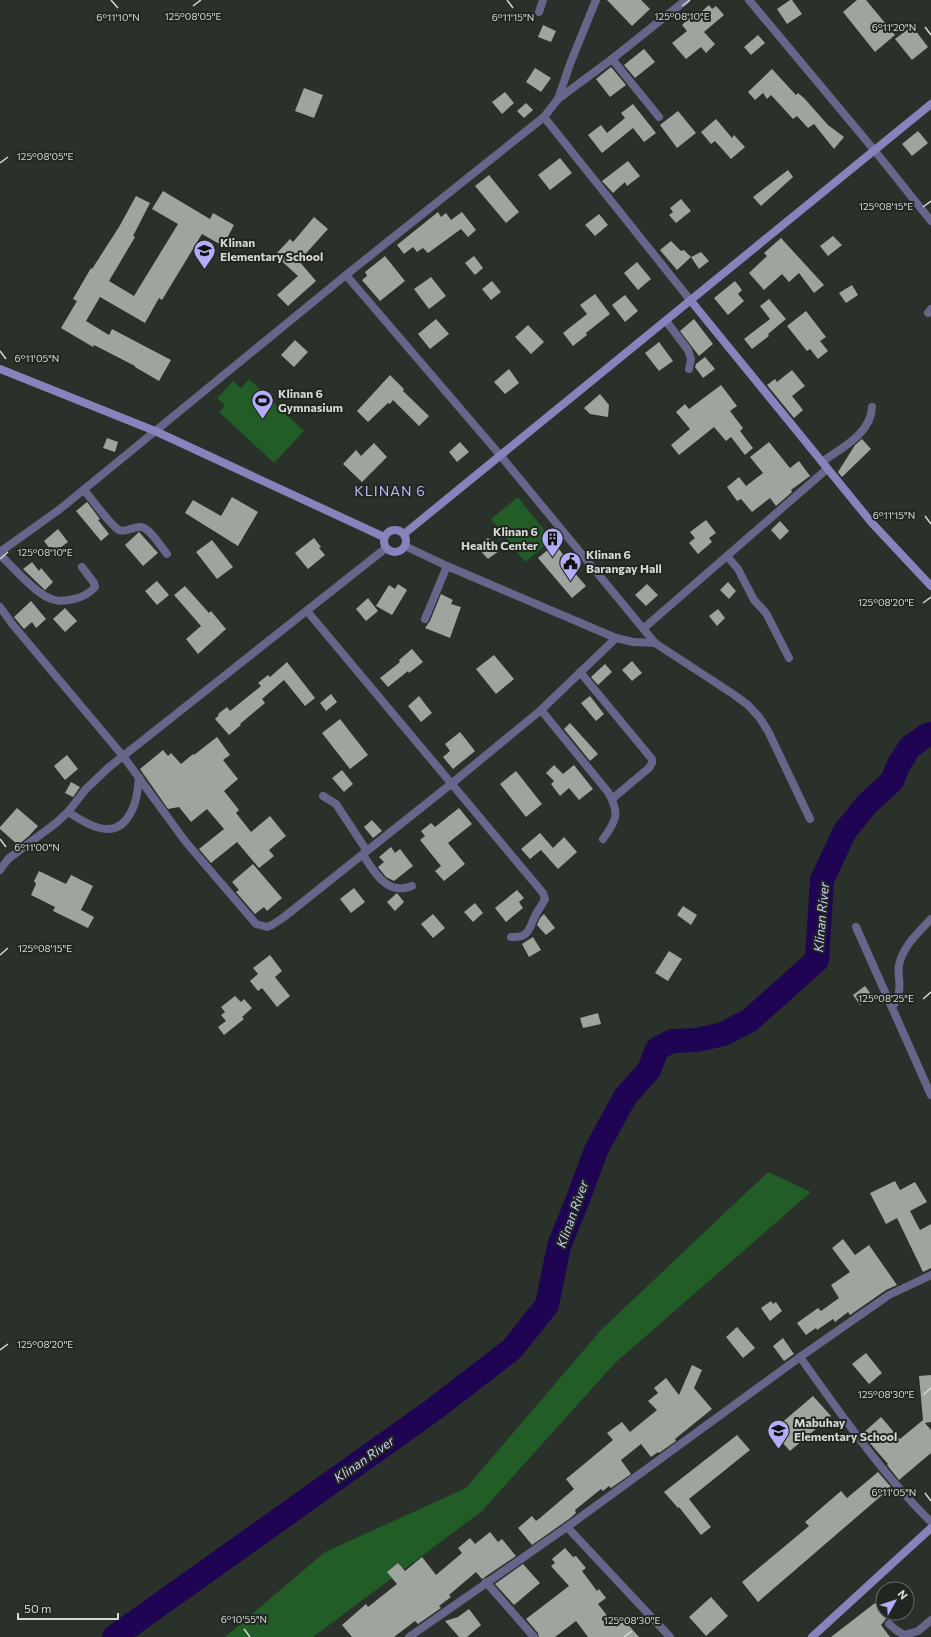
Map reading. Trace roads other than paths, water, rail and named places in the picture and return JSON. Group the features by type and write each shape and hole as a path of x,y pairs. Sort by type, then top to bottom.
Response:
{"street":[{"path":"539,12 543,0"},
{"path":"558,99 570,64 596,0"},
{"path":"0,552 84,490 346,275 544,117 558,99 612,59 686,0"},
{"path":"750,0 931,221"},
{"path":"612,59 659,117"},
{"path":"404,534 931,104"},
{"path":"544,117 824,466 871,522 931,586"},
{"path":"346,275 500,455 655,643 733,694 748,705 759,716 768,731 810,818"},
{"path":"666,321 688,350 692,359 689,369"},
{"path":"0,369 155,431 384,537"},
{"path":"644,628 727,556 866,428 871,416 872,407"},
{"path":"84,490 116,528 124,532 140,527 145,529 151,533 167,554"},
{"path":"393,530 401,531 404,534 406,538 405,546 400,551 389,551 384,545 384,537 387,533 393,530"},
{"path":"405,546 616,638 633,642 655,643"},
{"path":"0,870 8,859 56,823 68,812 95,779 386,548"},
{"path":"0,555 38,592 50,599 60,601 83,597 95,587 94,583 82,567"},
{"path":"727,556 738,569 754,600 766,613 789,658"},
{"path":"425,618 448,566"},
{"path":"0,607 13,625 123,756 186,841 212,873 256,924 262,926 272,925 284,918 452,784 541,710 616,638"},
{"path":"307,610 543,893 545,899 535,916 530,930 524,935 511,937"},
{"path":"580,672 652,759 652,763 649,768 612,798"},
{"path":"541,710 608,792 615,804 614,825 603,839"},
{"path":"68,812 94,827 103,830 116,828 122,825 133,810 139,777"},
{"path":"322,796 336,804 365,853 370,866 388,886 397,889 405,889 412,886"},
{"path":"892,1007 898,996 900,984 898,967 902,954 911,941 931,919"},
{"path":"856,927 931,1095"},
{"path":"409,1637 567,1527 800,1357 889,1295 931,1275"},
{"path":"800,1357 858,1437 907,1498 931,1522"},
{"path":"567,1527 670,1637"},
{"path":"812,1637 931,1528"},
{"path":"486,1582 534,1637"},
{"path":"890,1624 904,1635 918,1631 931,1620"}],"waterway":[{"name":"Klinan River","path":"114,1637 433,1410 512,1349 547,1305 559,1246 596,1150 625,1097 649,1070 657,1049 672,1041 697,1040 723,1034 750,1020 817,960 822,880 845,831 867,804 892,781 899,764 910,747 927,735 931,734"}],"place":[{"name":"Klinan Elementary School","path":"204,270"},
{"name":"Klinan 6 Gymnasium","path":"262,420"},
{"name":"Klinan 6 Health Center","path":"553,558"},
{"name":"Klinan 6 Barangay Hall","path":"570,582"},
{"name":"Mabuhay Elementary School","path":"779,1450"}],"district":[{"name":"KLINAN 6","path":"390,491"}]}
